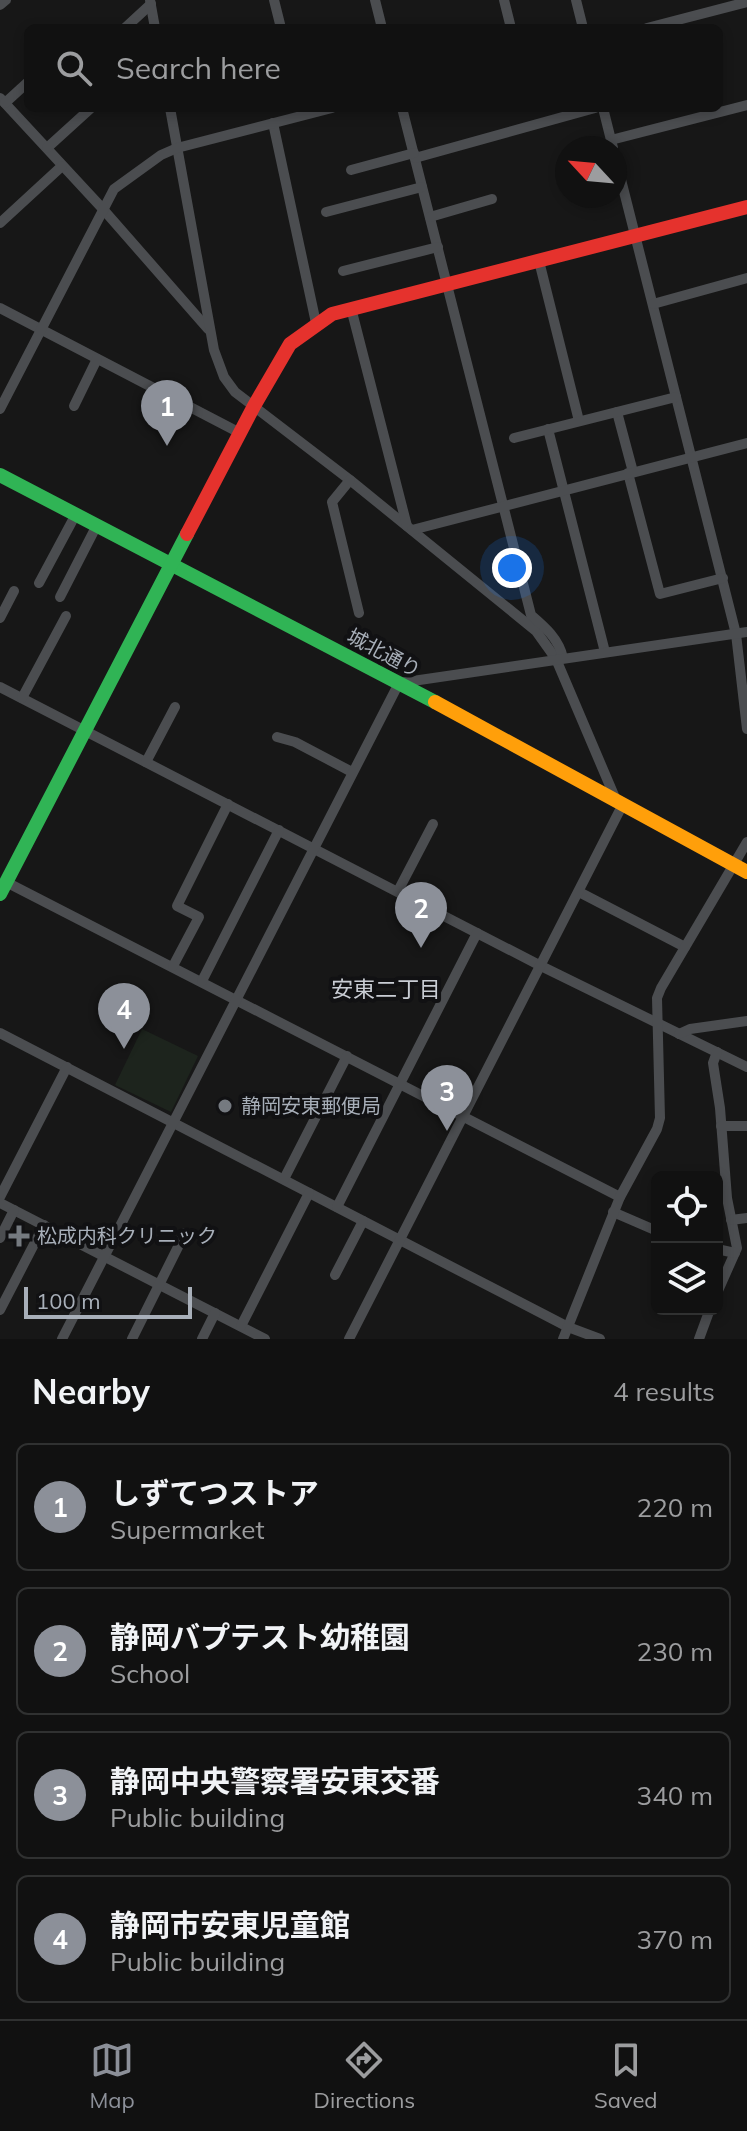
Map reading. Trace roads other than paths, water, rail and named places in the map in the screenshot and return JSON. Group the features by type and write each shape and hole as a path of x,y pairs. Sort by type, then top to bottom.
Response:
{"street":[{"path":"0,5 6,0"},
{"path":"274,0 280,24"},
{"path":"375,0 380,24"},
{"path":"504,0 510,24"},
{"path":"576,0 582,24"},
{"path":"129,24 150,2"},
{"path":"150,2 154,24"},
{"path":"662,24 747,2"},
{"path":"24,85 2,101 102,208 209,330"},
{"path":"723,112 747,105"},
{"path":"47,148 87,112"},
{"path":"171,112 209,330 224,377 235,392 350,480 536,631 559,658 619,802 579,892 349,1339"},
{"path":"0,409 114,189 161,155 177,148 273,123 302,112"},
{"path":"403,112 531,615 547,628 560,647 559,658"},
{"path":"351,170 580,112"},
{"path":"604,112 610,136"},
{"path":"627,140 723,112"},
{"path":"273,123 316,323"},
{"path":"0,223 62,166"},
{"path":"326,212 422,187"},
{"path":"430,217 492,199"},
{"path":"627,202 723,578 742,633 747,729"},
{"path":"620,1197 4,880 86,731 254,406 290,344 316,323 351,308 747,207"},
{"path":"343,271 438,247"},
{"path":"539,261 579,421"},
{"path":"653,304 747,278"},
{"path":"0,308 240,433"},
{"path":"351,308 410,528"},
{"path":"74,406 97,359"},
{"path":"514,438 676,397"},
{"path":"617,412 660,594 723,578"},
{"path":"548,429 605,652"},
{"path":"410,528 747,443"},
{"name":"城北通り","path":"0,475 399,683 740,868"},
{"path":"350,480 332,502 359,613"},
{"path":"39,583 76,514"},
{"path":"60,597 97,525"},
{"path":"0,618 14,591"},
{"path":"22,698 66,616"},
{"path":"62,1339 399,683 742,633"},
{"path":"0,687 541,966 747,1067"},
{"path":"146,762 175,707"},
{"path":"277,737 295,742 352,772"},
{"path":"173,966 199,917 177,906 228,804"},
{"path":"398,891 433,824"},
{"path":"202,981 279,830"},
{"path":"563,1339 613,1212 657,1129 660,1118 657,998 685,947 740,868 747,842"},
{"path":"579,892 685,947"},
{"path":"337,1207 477,933"},
{"path":"679,1034 690,1029 747,1021"},
{"path":"2,1038 173,1121 568,1327 600,1339"},
{"path":"717,1052 713,1063 727,1198 737,1248 723,1280"},
{"path":"284,1179 347,1056"},
{"path":"67,1067 0,1200 265,1339"},
{"path":"721,1126 747,1126"},
{"path":"241,1326 309,1193"},
{"path":"0,1238 14,1210"},
{"path":"613,1212 651,1228"},
{"path":"731,1220 747,1218"},
{"path":"335,1275 363,1221"},
{"path":"0,1310 44,1225"},
{"path":"132,1339 185,1233"},
{"path":"723,1250 735,1253"},
{"path":"202,1339 215,1313"},
{"path":"699,1339 708,1315"}],"place":[{"name":"しずてつストア","path":"167,446"},
{"name":"静岡バプテスト幼稚園","path":"421,948"},
{"name":"静岡市安東児童館","path":"124,1049"},
{"name":"静岡安東郵便局","path":"225,1106"},
{"name":"静岡中央警察署安東交番","path":"447,1131"},
{"name":"松成内科クリニック","path":"19,1236"}],"district":[{"name":"安東二丁目","path":"386,989"}]}
